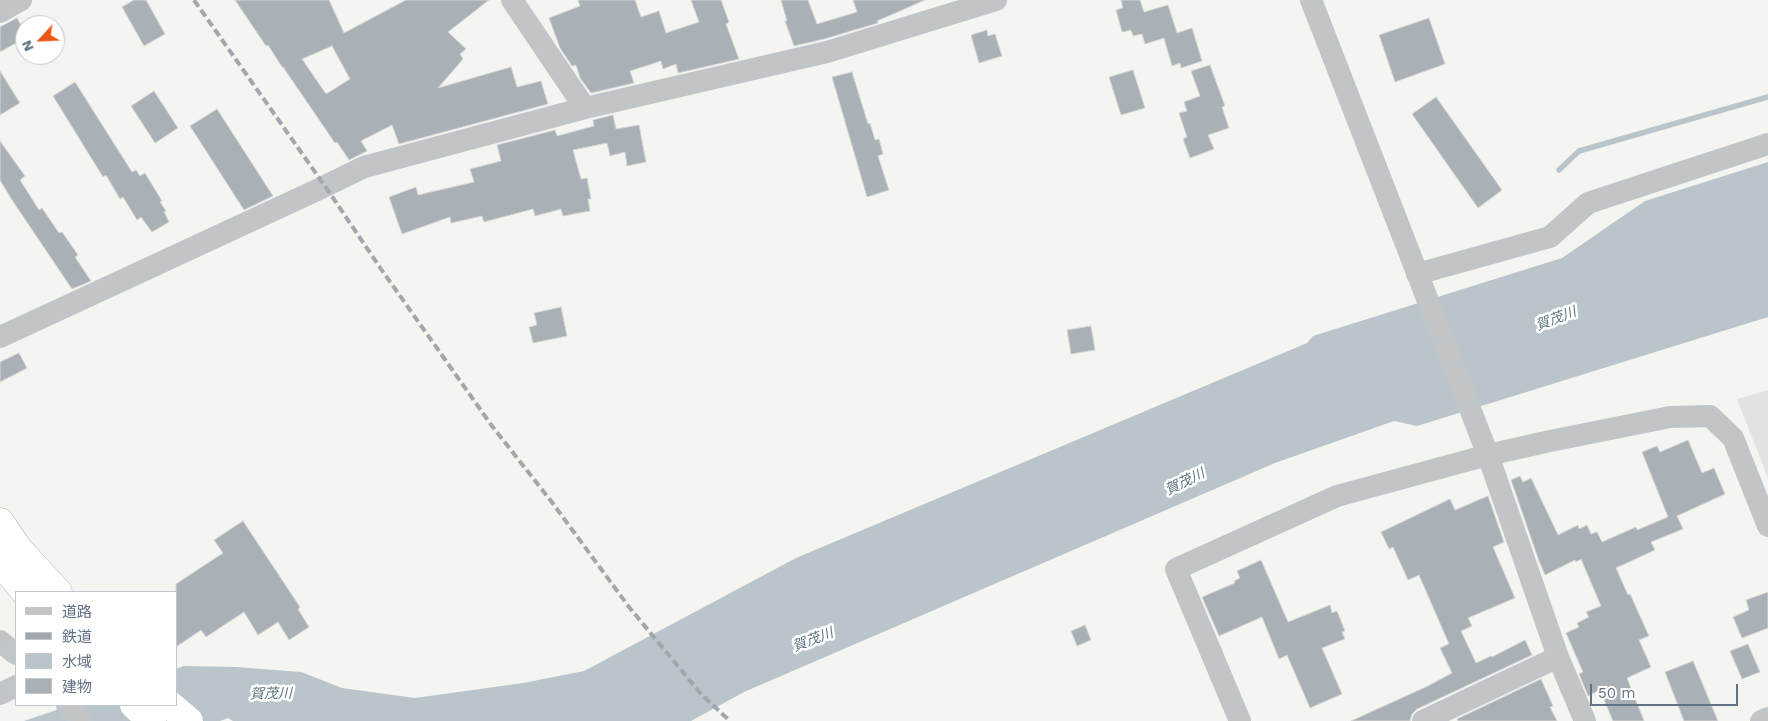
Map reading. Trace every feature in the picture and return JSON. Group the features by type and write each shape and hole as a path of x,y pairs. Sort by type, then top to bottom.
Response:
{"highway":[{"path":"0,522 19,550 57,591"},
{"path":"0,561 24,591"},
{"path":"135,706 152,721"},
{"path":"171,706 189,721"}],"street":[{"path":"0,12 21,0"},
{"path":"512,0 584,108"},
{"path":"0,337 307,195 364,166 584,108 827,52 996,0"},
{"path":"1311,0 1484,448 1558,657 1585,721"},
{"path":"1419,281 1550,236 1588,203 1768,144"},
{"path":"1240,721 1176,569 1337,496 1484,448 1670,417 1710,416 1733,438 1768,526"},
{"path":"0,641 15,653"},
{"path":"1423,721 1558,657"},
{"path":"0,694 15,686"},
{"path":"68,706 81,721"},
{"path":"1761,721 1768,718"}],"shaded area":[{"path":"1768,390 1768,478 1737,399"}],"water":[{"name":"賀茂川","path":"1768,162 1768,317 1417,426 1394,421 1275,463 744,692 691,721 233,721 228,718 220,721 24,721 68,706 178,706 178,668 184,666 236,667 301,672 342,688 415,698 523,683 584,671 796,558 1307,343 1313,336 1562,258 1645,201"}],"building":[{"path":"134,0 146,0 165,34 144,46 122,7"},
{"path":"235,0 329,0 344,33 406,0 489,0 448,32 466,49 460,54 463,59 438,88 511,67 517,87 541,81 548,104 399,144 392,125 361,141 367,151 349,160 337,142 335,143 268,45 266,46","holes":["332,46 350,79 326,94 302,59"]},
{"path":"578,0 635,0 641,17 659,11 666,33 699,22 691,0 721,0 729,22 726,24 739,59 678,73 676,64 663,69 661,61 630,71 634,83 591,93 580,78 576,65 572,66 560,48 549,18 580,6"},
{"path":"781,0 808,0 817,24 857,12 853,0 925,0 877,21 878,23 794,46 785,21 787,21"},
{"path":"1121,0 1140,0 1144,12 1168,5 1177,33 1192,28 1202,61 1181,68 1180,63 1172,66 1164,38 1145,44 1142,34 1133,36 1131,30 1122,32 1116,10 1123,8"},
{"path":"1429,18 1445,64 1395,82 1379,35"},
{"path":"15,19 15,44 0,52 0,27"},
{"path":"987,30 988,36 995,34 1002,56 979,63 971,35"},
{"path":"1210,65 1225,106 1222,107 1229,128 1208,135 1214,149 1190,158 1183,139 1187,137 1179,113 1187,111 1184,102 1200,96 1191,71"},
{"path":"1133,70 1145,108 1121,115 1109,77"},
{"path":"0,71 20,103 0,115"},
{"path":"852,72 868,124 870,123 875,140 879,139 883,154 878,156 889,190 867,197 832,77"},
{"path":"75,82 132,172 136,170 140,176 145,173 162,201 160,202 166,211 164,212 169,222 152,232 141,217 137,220 123,197 120,199 106,175 103,177 53,96"},
{"path":"154,91 178,128 155,143 131,106"},
{"path":"1436,97 1502,190 1478,208 1412,114"},
{"path":"217,109 273,196 244,210 190,126"},
{"path":"613,115 616,129 639,125 646,162 627,166 625,152 610,156 607,143 573,150 581,179 587,178 591,199 588,199 590,211 563,216 561,209 535,216 533,209 484,222 482,216 451,223 450,217 402,234 389,197 416,187 418,195 474,182 470,169 501,161 497,145 555,130 557,136 594,126 593,120"},
{"path":"0,141 25,176 20,180 39,210 42,208 59,233 62,232 78,255 75,257 91,281 72,289 12,200 0,180"},
{"path":"561,307 567,336 533,343 529,327 537,325 534,313"},
{"path":"1091,326 1095,350 1071,354 1067,330"},
{"path":"19,353 27,368 0,382 0,362"},
{"path":"1688,440 1702,473 1714,468 1725,494 1677,516 1683,529 1651,542 1655,550 1616,568 1649,636 1639,640 1651,667 1627,678 1644,721 1613,721 1600,690 1588,696 1579,674 1583,672 1566,633 1579,627 1577,623 1589,617 1586,612 1601,606 1581,559 1576,562 1575,560 1545,575 1511,480 1520,476 1523,482 1531,478 1558,535 1578,525 1579,529 1587,525 1591,534 1597,532 1602,542 1636,527 1637,530 1668,517 1642,452 1657,446 1660,452"},
{"path":"1488,496 1504,542 1493,547 1515,598 1468,618 1472,626 1461,631 1476,663 1525,640 1532,655 1417,709 1412,714 1410,721 1351,721 1452,673 1440,648 1449,644 1419,575 1408,580 1393,547 1389,549 1381,532 1450,499 1455,510"},
{"path":"243,521 300,607 298,609 309,627 289,640 278,622 258,635 244,612 206,637 201,630 178,646 178,591 176,591 176,584 223,553 214,540"},
{"path":"1261,560 1288,622 1330,605 1332,613 1337,611 1345,631 1342,632 1345,639 1322,648 1342,694 1310,708 1287,655 1279,659 1262,617 1219,636 1202,597 1235,583 1234,581 1240,578 1237,571"},
{"path":"1768,592 1768,628 1742,638 1733,617 1749,610 1746,600"},
{"path":"1085,625 1091,640 1077,646 1071,631"},
{"path":"1748,644 1760,672 1742,679 1730,651"},
{"path":"1693,661 1718,721 1684,721 1665,672"},
{"path":"1541,679 1553,706 1550,707 1557,721 1458,721 1457,719"}],"waterway":[{"path":"1559,170 1579,151 1768,97"}],"railway":[{"path":"194,0 492,426 551,501 629,607 701,694 730,721"}]}
